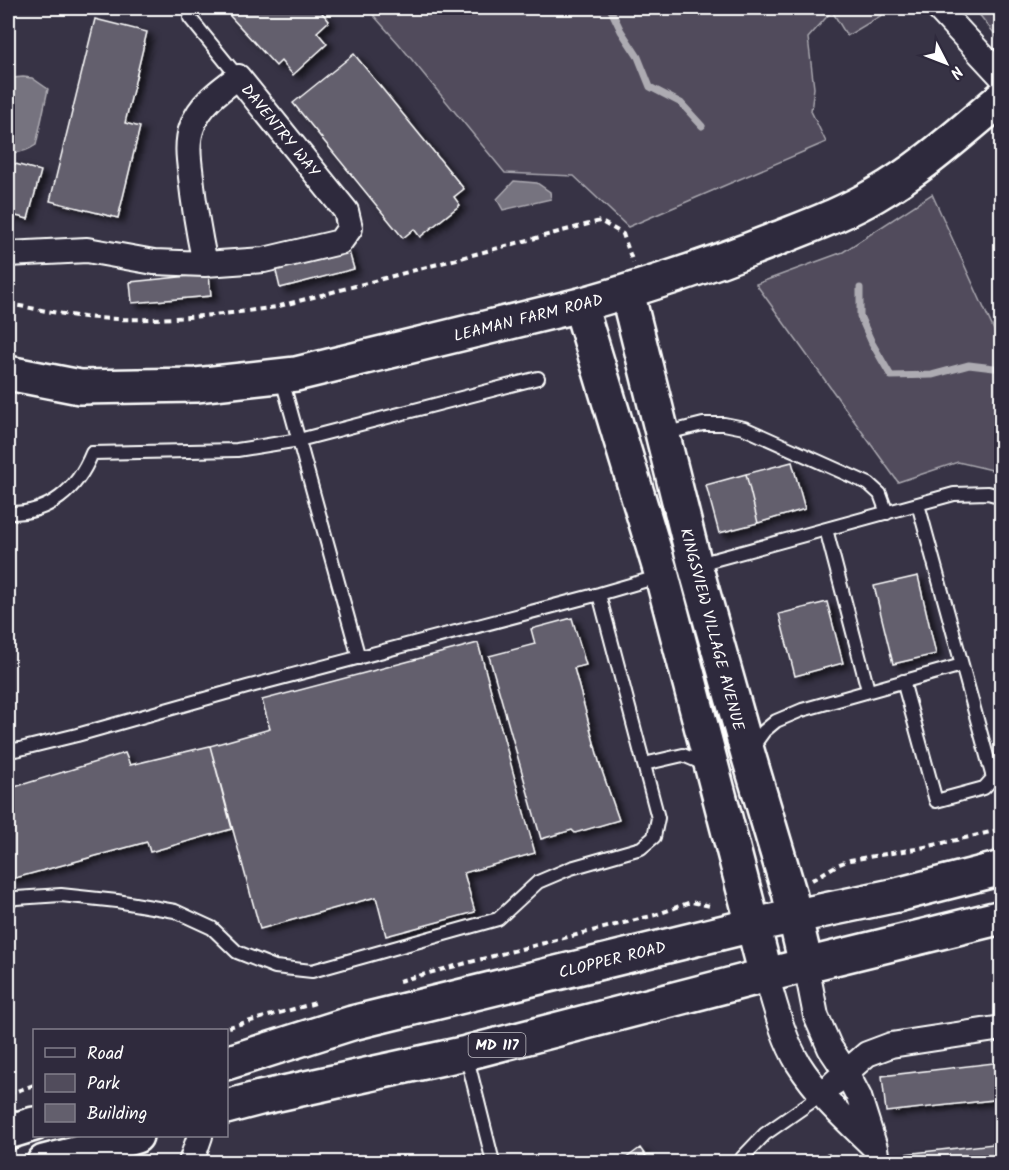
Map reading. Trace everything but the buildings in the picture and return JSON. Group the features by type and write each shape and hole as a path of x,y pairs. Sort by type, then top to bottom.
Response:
{"street":[{"path":"938,8 1002,77"},
{"name":"DAVENTRY WAY","path":"8,254 87,250 154,262 205,264 264,260 340,242 350,228 346,212 238,76 214,94 192,126 188,151 205,264"},
{"name":"LEAMAN FARM ROAD","path":"8,373 80,387 196,385 281,376 580,305 720,261 829,218 875,195 925,162 1002,98"},
{"name":"KINGSVIEW VILLAGE AVENUE","path":"635,289 663,434 678,571 713,773 766,975"},
{"name":"KINGSVIEW VILLAGE AVENUE","path":"580,305 748,754 792,904 806,965"},
{"name":"CLOPPER ROAD","path":"228,1062 352,1023 750,913 792,904 897,895 1002,868"},
{"name":"MD 117","path":"228,1106 466,1053 766,975 1002,917"},
{"path":"806,965 816,1016 830,1048 859,1097 876,1155"},
{"path":"766,975 785,1034 798,1062 821,1095 876,1155"},
{"path":"821,1095 867,1054 891,1045 1002,1028"},
{"path":"8,1132 33,1124"},
{"path":"44,1162 96,1157 133,1137"},
{"path":"191,1162 200,1137"}],"lane":[{"path":"189,18 238,76"},
{"path":"281,376 360,658"},
{"path":"8,513 35,510 53,503 74,484 87,466 92,453 237,450 299,440 538,378"},
{"path":"663,434 703,424 724,424 744,428 869,484 880,494 887,513"},
{"path":"8,751 77,735 247,687 599,594 954,494 988,493 1002,497"},
{"path":"903,681 936,801 984,788 997,777 962,665 918,504"},
{"path":"826,530 868,690"},
{"path":"8,901 16,898 61,895 117,901 175,911 212,928 237,952 276,967 312,971 498,919 538,882 571,868 641,848 654,837 658,818 599,594"},
{"path":"748,754 764,731 776,721 802,710 962,665"},
{"path":"644,764 683,755 697,760 713,773"},
{"path":"466,1053 493,1162"},
{"path":"741,1162 742,1158 765,1134 821,1095"}],"path":[{"path":"8,304 85,317 143,318 230,314 276,307 600,221 623,234 631,258 635,289"},
{"path":"792,904 837,865 850,860 1002,829"},
{"path":"396,982 655,915 691,902 750,913"},
{"path":"222,1029 328,1000"},
{"path":"8,1094 33,1085"}],"green space":[{"path":"367,8 879,8 882,15 847,36 832,11 808,38 814,88 811,111 826,142 628,227 574,176 505,173"},
{"path":"974,8 1001,8 1001,45 994,33"},
{"path":"932,194 998,339 1001,341 1001,472 958,462 898,482 756,284 843,252"}],"shaded area":[{"path":"13,78 32,78 48,89 36,145 26,151 15,153 8,151 8,99"},
{"path":"514,181 537,183 550,192 551,199 503,210 497,199"}],"waterway":[{"path":"610,8 621,31 638,57 650,87 681,103 702,126"},
{"path":"860,288 860,316 891,376 932,375 969,365 1002,369"}]}
